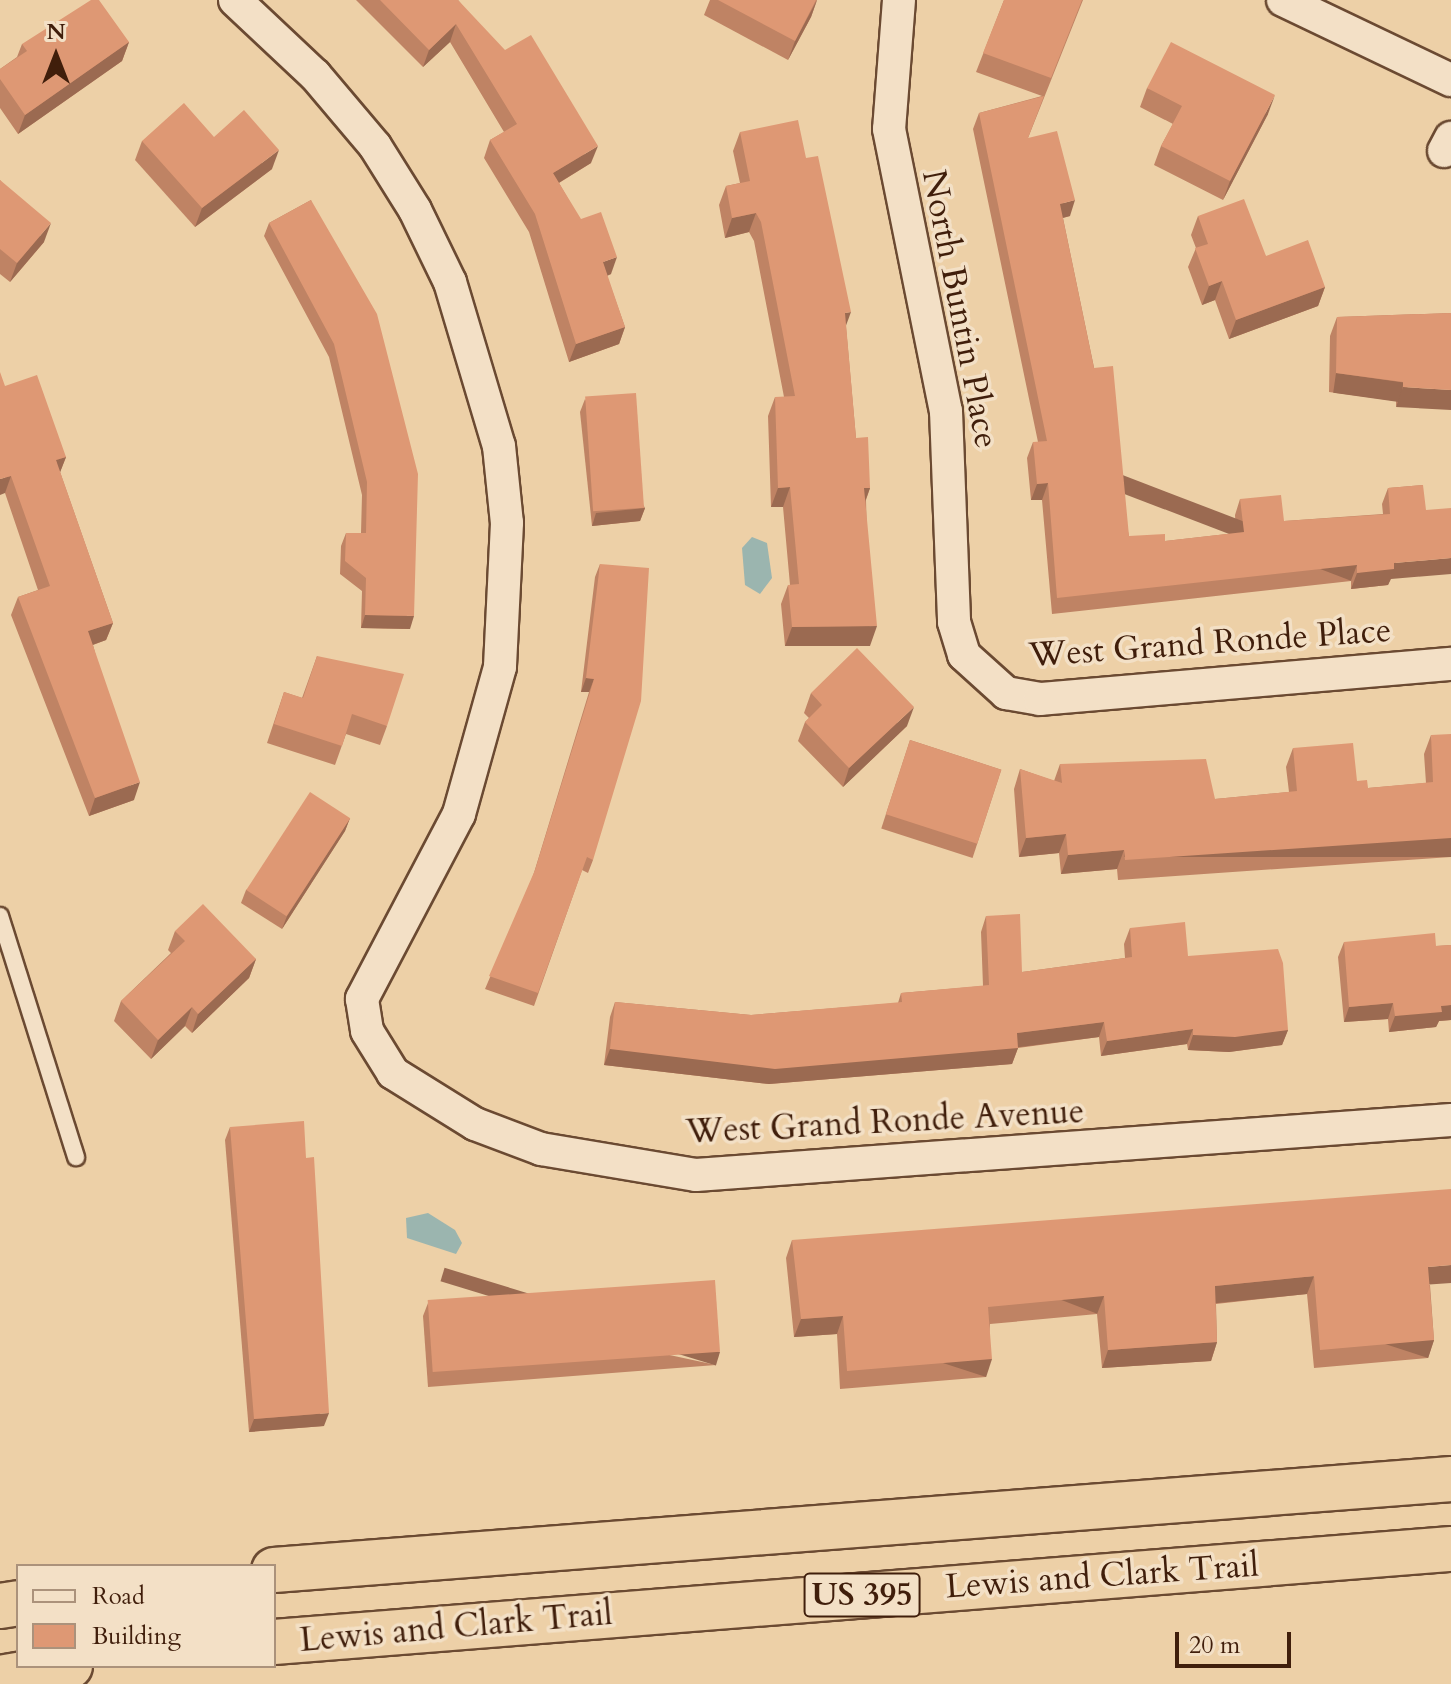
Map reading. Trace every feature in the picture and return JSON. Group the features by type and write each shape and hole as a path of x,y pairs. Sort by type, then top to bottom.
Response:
{"highway":[{"name":"Lewis and Clark Trail","path":"276,1570 1451,1479"},
{"name":"Lewis and Clark Trail","path":"276,1642 1451,1549"},
{"path":"0,1678 58,1668"}],"street":[{"name":"West Grand Ronde Avenue","path":"235,0 315,75 375,146 415,210 450,282 499,446 507,523 500,667 459,814 367,980 367,1031 393,1073 475,1124 622,1168 696,1175 1451,1120"},
{"name":"North Buntin Place","path":"899,0 889,129 946,411 954,622 964,655 981,674"},
{"path":"1283,0 1451,80"},
{"name":"West Grand Ronde Place","path":"981,674 1006,693 1040,699 1451,664"}],"lane":[{"path":"0,916 76,1157"}],"water":[{"path":"752,537 767,543 772,578 760,594 745,585 742,548"},
{"path":"428,1213 455,1230 462,1243 456,1254 407,1238 406,1218"}],"building":[{"path":"91,0 99,0 129,42 25,115 0,79 0,69 27,51 22,44"},
{"path":"380,0 458,0 505,50 531,35 598,146 553,173 581,219 601,212 617,257 603,262 625,327 576,344 535,214 490,140 517,124 456,24 429,50"},
{"path":"718,0 816,0 795,41"},
{"path":"1004,0 1082,0 1051,78 983,53"},
{"path":"1171,42 1275,95 1230,181 1161,146 1182,106 1147,88"},
{"path":"1044,96 1028,138 1057,131 1075,200 1060,204 1094,368 1113,366 1129,536 1165,534 1165,541 1244,532 1240,499 1281,495 1284,521 1390,514 1388,488 1423,485 1426,510 1451,508 1451,558 1394,563 1394,569 1357,573 1357,565 1057,598 1048,483 1037,484 1033,442 1047,441 979,113"},
{"path":"184,103 214,137 244,110 279,150 202,208 142,141"},
{"path":"798,120 806,158 818,156 851,312 845,313 856,438 868,437 870,488 864,488 877,626 792,627 788,585 799,584 790,487 778,488 775,397 795,396 761,222 756,213 732,218 726,186 750,181 740,132"},
{"path":"0,180 51,223 17,263 0,249"},
{"path":"1244,199 1266,256 1308,240 1325,287 1236,320 1222,281 1209,286 1195,248 1208,244 1198,216"},
{"path":"311,200 377,314 418,474 414,616 365,615 366,578 345,561 346,533 366,533 367,482 334,344 269,223"},
{"path":"1451,313 1451,390 1403,387 1403,382 1336,373 1337,317"},
{"path":"0,372 5,386 37,375 66,457 56,460 113,623 88,631 140,782 95,798 18,597 50,586 11,476 0,479"},
{"path":"636,393 644,508 593,511 585,397"},
{"path":"600,564 649,568 641,701 593,860 587,857 538,993 489,976 535,870 594,679 586,678"},
{"path":"857,648 914,707 849,768 805,722 822,705 811,693"},
{"path":"317,656 404,674 387,726 352,714 342,746 274,724 284,692 303,698"},
{"path":"1451,734 1451,838 1125,860 1124,850 1068,855 1066,834 1026,838 1020,769 1062,783 1060,764 1206,759 1215,799 1297,791 1293,748 1353,743 1357,781 1367,780 1368,788 1433,782 1431,735"},
{"path":"910,740 1001,770 977,844 886,814"},
{"path":"310,792 350,818 287,916 246,890"},
{"path":"203,904 256,959 198,1014 192,1007 158,1040 121,1001 185,941 175,931"},
{"path":"1020,914 1022,972 1132,957 1130,928 1185,922 1188,956 1278,949 1283,963 1288,1030 1235,1037 1193,1035 1193,1029 1107,1041 1104,1022 1017,1033 1018,1048 775,1069 610,1049 615,1002 751,1015 902,1002 901,993 989,985 986,916"},
{"path":"1435,933 1436,946 1451,945 1451,1005 1441,1006 1442,1012 1395,1016 1393,1003 1349,1007 1344,942"},
{"path":"304,1121 306,1158 314,1157 329,1413 254,1419 230,1127"},
{"path":"1451,1189 1451,1265 1428,1267 1434,1340 1320,1350 1314,1276 1215,1286 1217,1342 1108,1350 1104,1296 988,1307 992,1359 847,1371 843,1316 801,1319 792,1240"},
{"path":"715,1280 720,1352 433,1372 428,1300"}]}
